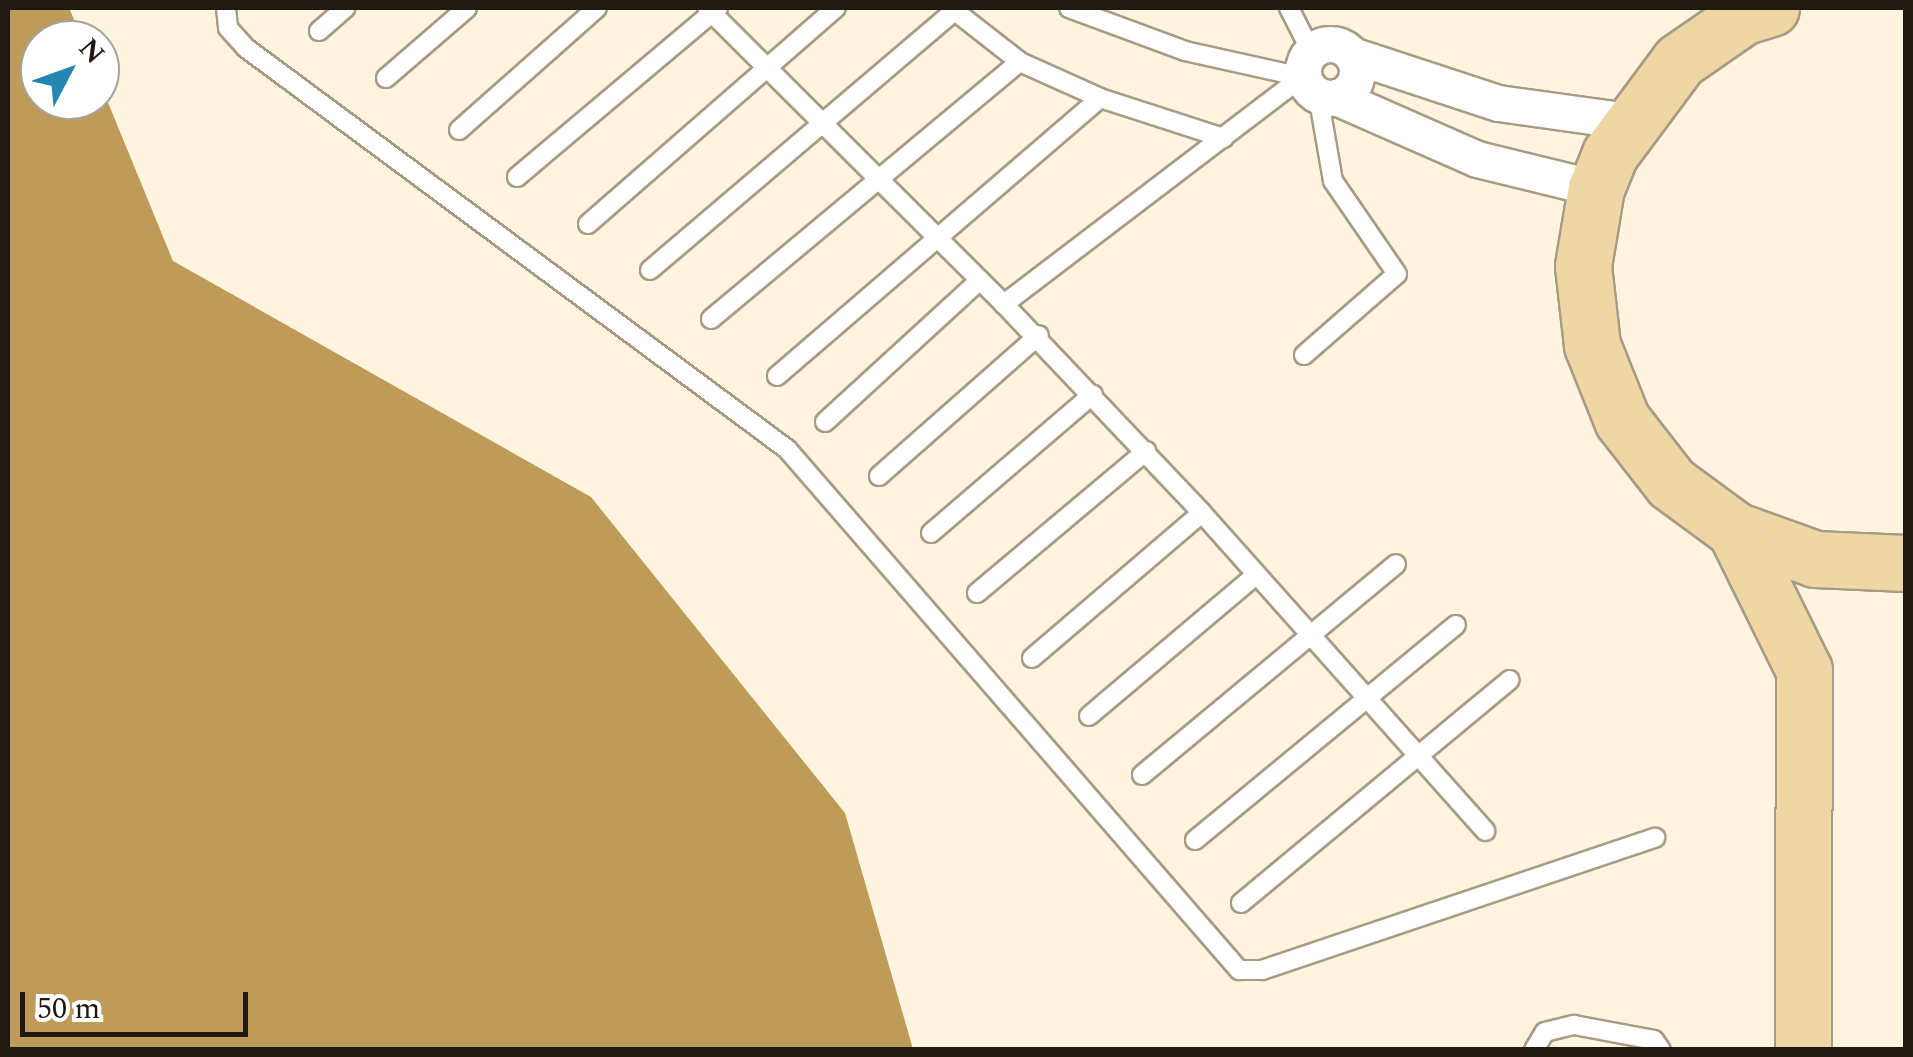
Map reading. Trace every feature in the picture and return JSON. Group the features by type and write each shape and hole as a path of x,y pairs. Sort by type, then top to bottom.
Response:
{"main road":[{"path":"1771,8 1744,16 1679,60 1628,121 1596,188 1583,266 1592,346 1622,420 1670,482 1734,530 1814,559 1906,563"},
{"path":"1734,530 1804,670 1803,1050"}],"street":[{"path":"1317,80 1356,77 1352,55 1498,103 1628,121"},
{"path":"1317,80 1477,159 1596,188"},
{"path":"1477,159 1498,103"}],"lane":[{"path":"226,8 228,28 246,48 788,449 1240,970 1262,970 1655,838"},
{"path":"318,31 345,8"},
{"path":"386,78 467,8"},
{"path":"459,130 596,8"},
{"path":"588,224 836,8"},
{"path":"1068,8 1185,51 1317,80"},
{"path":"1289,8 1317,80 1333,181 1396,274 1304,354"},
{"path":"518,178 713,9 1039,335 1485,831"},
{"path":"650,270 953,9 1020,62 1100,98 1224,138"},
{"path":"711,319 879,175 1020,62"},
{"path":"1004,304 1224,138 1317,80"},
{"path":"777,376 1100,98"},
{"path":"825,422 980,280"},
{"path":"879,476 1039,335"},
{"path":"931,532 1093,394"},
{"path":"977,593 1146,451"},
{"path":"1032,658 1202,512"},
{"path":"1142,775 1396,564"},
{"path":"1089,716 1256,575"},
{"path":"1195,840 1456,626"},
{"path":"1241,902 1420,760 1510,680"},
{"path":"1534,1050 1545,1032 1574,1025 1654,1040 1661,1050"}],"shaded area":[{"path":"8,8 69,8 74,20 20,20 20,120 115,120 173,261 591,497 845,813 913,1049 8,1049"}]}
